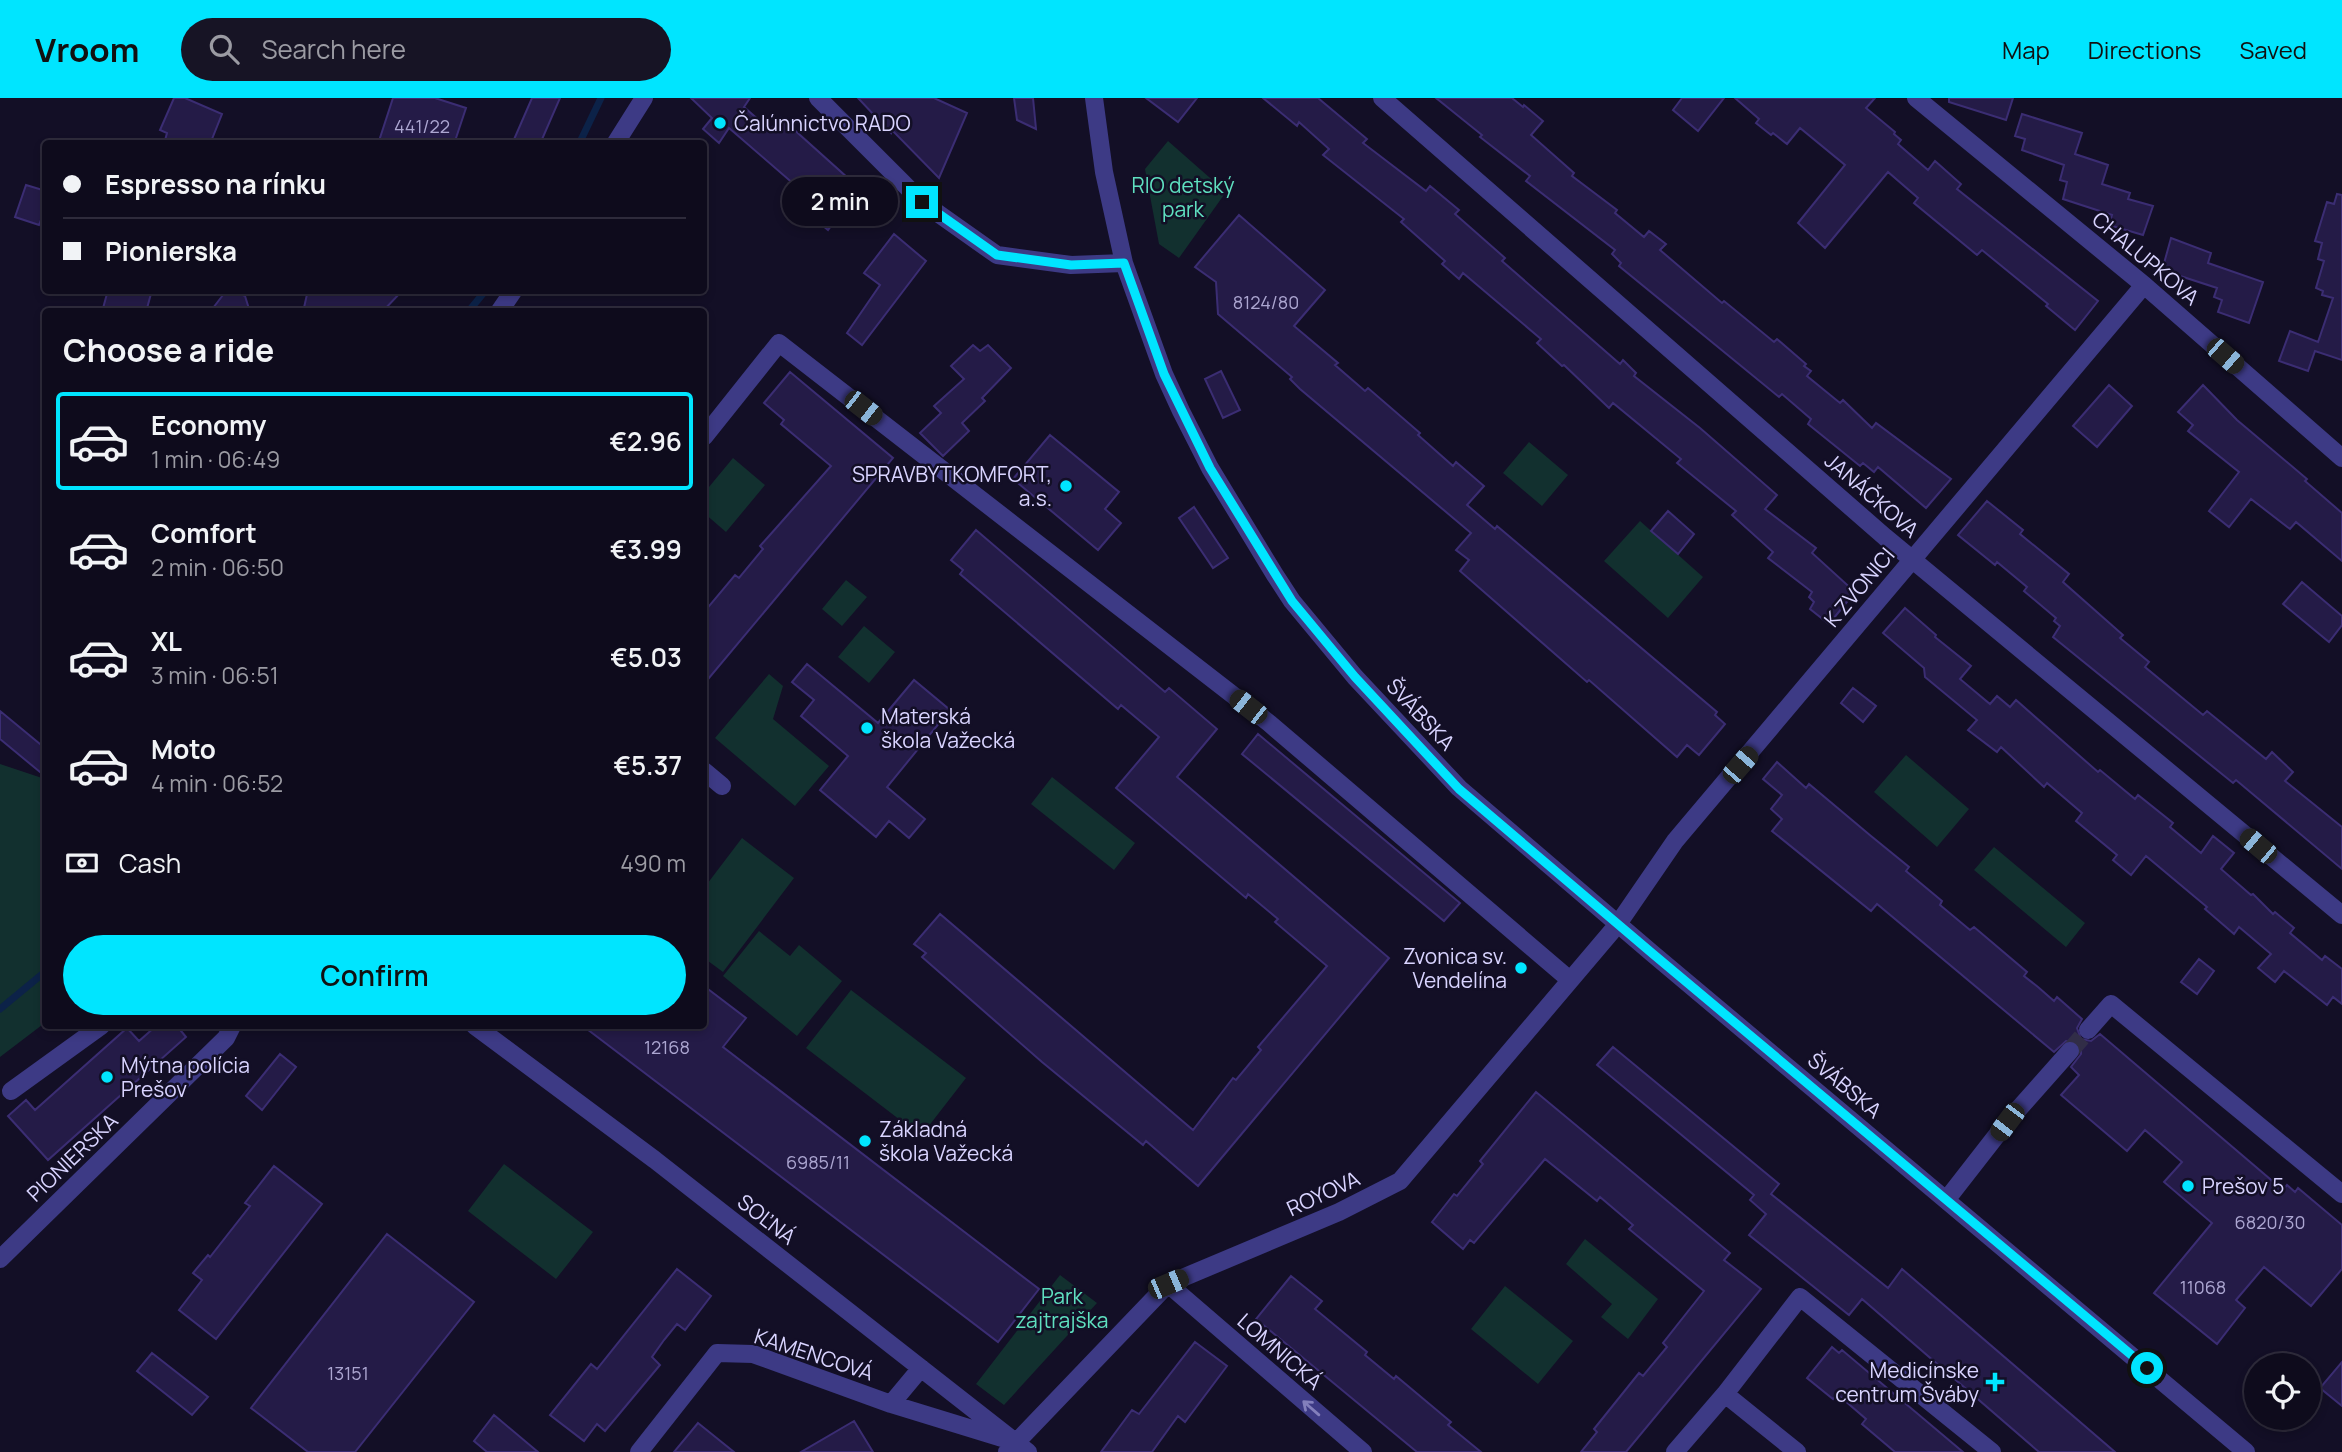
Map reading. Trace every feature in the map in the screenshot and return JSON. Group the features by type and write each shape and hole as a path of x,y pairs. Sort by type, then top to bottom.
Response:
{"street":[{"path":"618,140 645,98"},
{"path":"818,98 922,202 997,255 1071,265 1124,263"},
{"name":"ŠVÁBSKA","path":"1094,98 1104,172 1124,263 1164,374 1210,468 1292,601 1355,677 1459,789 2246,1452"},
{"name":"JANÁČKOVA","path":"1382,98 1912,559 2342,915"},
{"name":"CHALUPKOVA","path":"1916,98 2144,285 2342,458"},
{"name":"K ZVONICI","path":"1618,924 1675,841 2144,285"},
{"path":"707,433 779,344 1269,723 1570,980"},
{"path":"707,774 722,786"},
{"name":"ROYOVA","path":"1017,1449 1168,1284 1339,1212 1399,1181 1618,924"},
{"path":"2088,1030 2111,1004 2342,1195"},
{"path":"11,1091 97,1029"},
{"name":"PIONIERSKA","path":"0,1259 217,1048 230,1029"},
{"name":"SOĽNÁ","path":"479,1029 655,1160 921,1368 1017,1449"},
{"path":"1947,1199 2007,1122 2070,1051"},
{"name":"LOMNICKÁ","path":"1168,1284 1363,1452"},
{"path":"1675,1452 1725,1394 1800,1297 1992,1452"},
{"name":"KAMENCOVÁ","path":"639,1452 717,1353 753,1354 1017,1449"},
{"path":"891,1404 921,1368"},
{"path":"1725,1394 1797,1452"}],"green space":[{"name":"RIO detský park","path":"1168,141 1226,192 1179,258 1159,244 1145,169"},
{"path":"1529,442 1568,475 1542,506 1503,473"},
{"path":"733,458 765,485 726,532 707,516 707,489"},
{"path":"1640,521 1703,577 1668,618 1604,561"},
{"path":"846,580 867,597 842,626 822,609"},
{"path":"864,626 895,652 869,683 838,657"},
{"path":"769,674 783,686 773,719 829,766 795,806 715,738"},
{"path":"1906,755 1969,809 1937,847 1874,792"},
{"path":"0,764 42,778 42,1025 0,1057"},
{"path":"1052,777 1135,843 1114,870 1031,804"},
{"path":"742,838 794,878 723,972 707,960 707,884"},
{"path":"1994,847 2085,923 2066,947 1974,870"},
{"path":"759,931 790,956 799,945 842,981 797,1036 723,976"},
{"path":"851,990 966,1078 921,1136 806,1048"},
{"path":"504,1164 593,1232 556,1279 468,1211"},
{"path":"1585,1239 1658,1299 1628,1339 1601,1317 1612,1304 1566,1264"},
{"name":"Park zajtrajška","path":"1060,1275 1097,1303 1004,1405 976,1384"},
{"path":"1505,1286 1573,1341 1538,1384 1471,1329"}],"building":[{"path":"174,98 185,98 222,114 212,140 165,140 167,133 160,130"},
{"path":"393,98 435,98 466,108 455,140 379,140"},
{"path":"532,98 560,98 542,140 514,140"},
{"path":"691,98 750,98 744,107 770,130 781,118 859,188 828,230 810,215 815,206 803,192 729,128 719,143 703,129 712,118"},
{"path":"858,98 934,98 967,113 939,178 892,130 891,133"},
{"path":"1014,98 1033,98 1036,129 1017,120"},
{"path":"1146,98 1197,98 1178,122"},
{"path":"1263,98 1318,98 1367,139 1363,143 1426,191 1430,186 1459,210 1455,214 1505,258 1502,261 1620,364 1623,360 1636,373 1634,376 1700,428 1777,495 1765,509 1816,548 1812,553 1855,592 1829,624 1810,609 1814,602 1809,597 1812,592 1768,558 1773,552 1732,515 1736,511 1677,463 1681,459 1613,403 1609,408 1537,343 1541,339 1463,273 1459,279 1442,264 1445,261 1401,222 1404,219 1323,155 1329,149 1299,122 1297,126"},
{"path":"1436,98 1512,98 1523,107 1524,105 1543,121 1531,135 1574,173 1572,176 1617,210 1615,213 1644,237 1649,231 1666,244 1660,250 1722,303 1724,301 1774,342 1777,339 1806,364 1804,366 1811,371 1807,376 1840,403 1843,400 1872,428 1876,423 1951,479 1926,508 1878,467 1874,472 1863,463 1860,466 1808,424 1811,419 1782,394 1779,397 1619,266 1621,263 1612,254 1615,250 1526,181 1530,176"},
{"path":"1682,98 1724,98 1698,131 1673,110"},
{"path":"1735,98 1875,98 1866,108 1895,132 1901,140 1898,144 1928,170 1935,161 1961,184 1957,189 2098,301 2075,330 2046,306 2048,304 1982,250 1977,255 1914,203 1918,198 1888,172 1825,248 1798,223 1845,165 1800,128 1787,144 1773,133 1771,135 1756,123 1759,119"},
{"path":"1949,98 2013,98 2006,120 1949,102"},
{"path":"2022,114 2082,133 2075,154 2108,165 2102,184 2130,193 2128,199 2153,206 2143,235 2109,225 2112,215 2063,199 2067,182 2060,180 2064,165 2022,150 2025,139 2015,136"},
{"path":"26,185 42,190 42,217 39,225 15,217"},
{"path":"2337,194 2342,195 2342,360 2315,351 2308,371 2279,361 2290,331 2318,342 2333,298 2322,295 2323,291 2316,288 2324,261 2318,259 2322,243 2315,241 2327,202 2334,204"},
{"path":"1239,215 1325,290 1294,326 1338,363 1335,365 1365,391 1368,388 1420,433 1418,435 1453,466 1456,462 1484,486 1467,505 1495,529 1497,526 1717,712 1715,715 1725,724 1699,755 1687,745 1677,757 1460,571 1469,560 1456,550 1471,533 1300,389 1290,379 1292,377 1218,314 1216,282 1195,267"},
{"path":"894,234 926,261 862,345 847,333 880,285 864,273"},
{"path":"2171,238 2211,253 2208,263 2263,282 2249,323 2218,312 2222,300 2214,297 2217,288 2168,272 2169,269 2163,267"},
{"path":"107,294 151,294 147,308 103,308"},
{"path":"307,294 399,294 386,308 304,308"},
{"path":"223,295 245,296 249,308 213,308"},
{"path":"973,345 980,351 988,345 1011,368 982,398 985,401 962,423 969,431 943,456 920,433 941,413 934,406 964,379 951,366"},
{"path":"1221,371 1240,410 1223,418 1205,379"},
{"path":"790,372 893,458 707,680 707,608 735,575 739,578 763,549 760,546 831,466 781,424 784,420 764,403"},
{"path":"2109,385 2132,406 2097,447 2073,426"},
{"path":"2203,385 2237,420 2307,479 2305,481 2342,513 2342,561 2296,522 2290,529 2251,499 2229,527 2209,511 2239,472 2188,431 2193,425 2178,412"},
{"name":"SPRAVBYTKOMFORT, a.s.","path":"1050,435 1119,492 1105,509 1121,523 1098,550 1013,479"},
{"path":"1987,501 2023,530 2020,534 2069,574 2063,582 2123,635 2120,638 2149,662 2145,667 2203,715 2207,711 2266,759 2272,752 2293,772 2285,781 2342,827 2342,869 2236,780 2233,783 2053,637 2060,626 2054,621 2056,618 2024,591 2027,587 1958,535"},
{"path":"1194,507 1228,558 1213,568 1179,518"},
{"path":"1668,511 1694,534 1678,554 1651,531"},
{"path":"976,530 1165,692 1169,688 1217,729 1177,777 1389,958 1198,1186 1146,1141 1143,1145 1042,1062 922,957 926,953 914,944 940,914 1193,1130 1233,1078 1236,1080 1261,1050 1258,1047 1327,966 1275,922 1278,919 1248,894 1246,898 1116,788 1159,737 1121,705 1118,709 960,574 963,570 951,560"},
{"path":"2302,582 2342,616 2342,625 2329,642 2283,604"},
{"path":"1905,608 1971,666 1960,679 1990,704 1997,696 2010,707 2016,700 2098,772 2100,770 2135,799 2138,795 2173,823 2170,827 2201,853 2213,836 2234,853 2221,869 2273,914 2275,912 2294,928 2290,933 2322,960 2325,956 2342,969 2342,1004 2333,997 2327,1005 2284,971 2275,982 2258,968 2271,954 2239,927 2234,934 2205,909 2207,907 2146,856 2131,875 2113,860 2117,855 2076,821 2082,813 2047,783 2044,787 2001,747 1997,752 1968,730 1977,720 1925,677 1924,668 1883,633"},
{"path":"807,664 878,723 914,680 950,710 887,787 925,819 909,838 889,821 876,837 820,790 848,756 801,716 814,700 792,682"},
{"path":"1853,688 1876,706 1863,722 1841,703"},
{"path":"0,711 42,746 42,774 0,739"},
{"path":"1258,734 1460,903 1444,921 1242,754"},
{"path":"1777,762 1806,788 1809,784 1909,867 1906,871 1942,901 1940,905 1970,930 1974,927 2027,972 2024,976 2054,1001 2057,997 2082,1019 2077,1028 2081,1039 2091,1041 2100,1034 2283,1190 2287,1185 2295,1192 2298,1188 2342,1225 2342,1269 2311,1306 2264,1267 2236,1300 2245,1308 2217,1344 2154,1293 2212,1223 2164,1182 2182,1162 2145,1130 2127,1151 2061,1095 2079,1075 2071,1067 2081,1054 2077,1042 2066,1041 2054,1052 1877,904 1871,911 1772,831 1782,819 1771,809 1782,795 1763,779"},
{"path":"2199,959 2214,971 2197,994 2181,982"},
{"path":"707,988 746,1018 723,1047 1039,1289 998,1342 587,1029 707,1029"},
{"path":"126,1029 139,1041 153,1029 179,1029 186,1037 48,1160 8,1116 26,1100 35,1110"},
{"path":"1613,1047 1779,1184 1771,1194 1888,1288 1902,1269 2115,1452 2039,1452 1862,1299 1849,1315 1749,1235 1766,1214 1750,1200 1754,1195 1597,1065"},
{"path":"280,1054 296,1067 262,1110 246,1096"},
{"path":"1536,1092 1730,1253 1724,1260 1761,1289 1626,1452 1581,1452 1597,1432 1594,1429 1639,1373 1643,1376 1667,1347 1663,1343 1704,1291 1629,1229 1633,1225 1600,1197 1597,1201 1545,1159 1474,1243 1470,1240 1463,1249 1432,1222 1483,1164 1480,1161"},
{"path":"274,1166 322,1204 216,1339 179,1310 202,1280 193,1273 208,1255 210,1257 250,1206 245,1203"},
{"path":"387,1234 474,1302 355,1452 308,1452 251,1408"},
{"path":"677,1269 711,1296 685,1330 677,1324 664,1340 652,1357 660,1365 605,1431 597,1424 584,1441 550,1415 591,1364 597,1369"},
{"path":"1291,1276 1322,1301 1315,1309 1367,1352 1365,1355 1394,1379 1396,1376 1451,1422 1448,1425 1481,1452 1417,1452 1256,1319"},
{"path":"1195,1342 1227,1366 1185,1422 1178,1416 1152,1452 1101,1452 1132,1410 1139,1414"},
{"path":"1832,1347 1839,1353 1842,1350 1963,1452 1895,1452 1862,1424 1866,1419 1837,1394 1833,1399 1807,1378"},
{"path":"152,1353 208,1397 192,1415 137,1371"},
{"path":"2342,1362 2342,1406 2321,1387"},
{"path":"494,1415 538,1452 487,1452 474,1441"},
{"path":"854,1421 873,1452 801,1452"},
{"path":"698,1423 734,1452 674,1452"}],"waterway":[{"path":"581,140 601,98"},
{"path":"471,308 483,294"},
{"path":"0,1009 42,974"}],"tunnel":[{"path":"2070,1051 2088,1030"}],"place":[{"name":"Čalúnnictvo RADO","path":"720,123"},
{"name":"SPRAVBYTKOMFORT, a.s.","path":"1066,486"},
{"name":"Materská škola Važecká","path":"867,728"},
{"name":"Zvonica sv. Vendelína","path":"1521,968"},
{"name":"Mýtna polícia Prešov","path":"107,1077"},
{"name":"Základná škola Važecká","path":"865,1141"},
{"name":"Prešov 5","path":"2188,1186"},
{"name":"Medicínske centrum Šváby","path":"1995,1382"}],"route":[{"path":"922,202 997,255 1071,265 1124,263 1164,374 1210,468 1292,601 1355,677 1459,789 2147,1368"}]}
